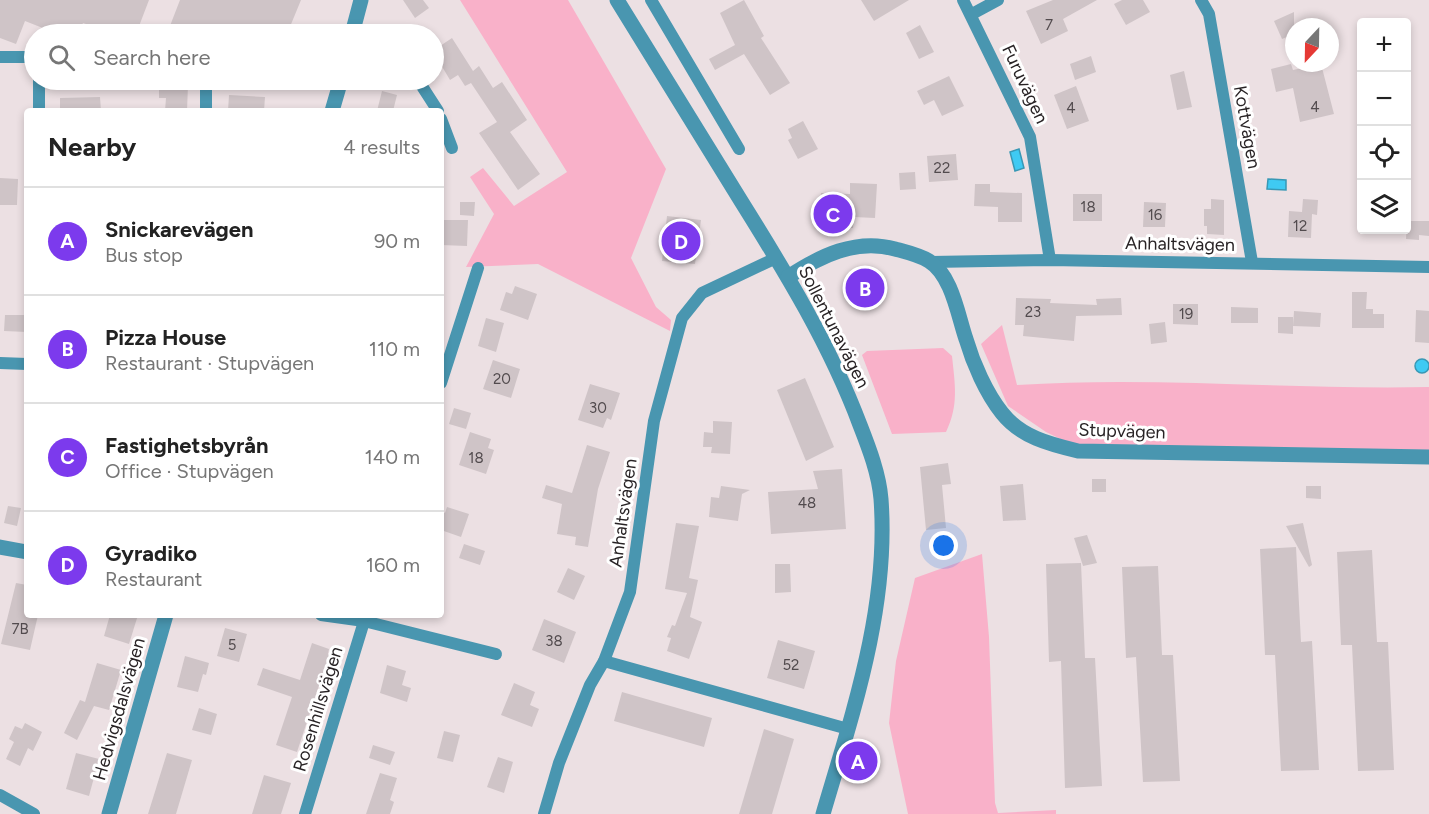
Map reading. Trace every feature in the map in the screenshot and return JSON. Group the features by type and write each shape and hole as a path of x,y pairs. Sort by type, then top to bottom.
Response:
{"street":[{"path":"355,24 361,0"},
{"name":"Sollentunavägen","path":"617,0 788,277 841,376 869,449 881,496 883,541 878,608 848,729 823,814"},
{"path":"651,0 739,149"},
{"name":"Furuvägen","path":"963,0 972,14 1030,137 1050,260"},
{"path":"972,14 998,0"},
{"name":"Kottvägen","path":"1201,0 1209,14 1252,262"},
{"path":"0,57 24,57"},
{"path":"39,90 39,108"},
{"path":"206,90 206,108"},
{"path":"334,108 338,90"},
{"path":"424,90 436,108"},
{"path":"444,127 452,148"},
{"path":"788,277 810,262 843,248 884,246 931,262"},
{"name":"Anhaltsvägen","path":"544,814 559,763 590,685 604,661 630,592 654,421 682,318 702,293 776,258"},
{"name":"Anhaltsvägen","path":"931,262 1050,260 1252,262 1429,267"},
{"name":"Stupvägen","path":"931,262 949,286 960,312 965,338 987,389 1001,412 1018,429 1043,442 1078,451 1429,457"},
{"path":"444,374 478,268"},
{"path":"0,363 24,364"},
{"path":"0,547 24,551"},
{"name":"Hedvigsdalsvägen","path":"109,814 165,618"},
{"path":"365,618 496,654"},
{"name":"Rosenhillsvägen","path":"305,814 365,618"},
{"path":"604,661 848,729"},
{"path":"0,795 34,814"}],"shaded area":[{"path":"460,0 568,0 666,169 631,258 656,307 671,320 670,331 538,264 466,267 494,214 470,177 483,168 514,206 567,172"},
{"path":"1002,325 1017,385 1171,382 1326,387 1429,387 1429,450 1075,446 1046,432 1008,406 981,344"},
{"path":"943,348 952,356 955,386 953,413 946,432 892,434 862,355 867,351"},
{"path":"982,554 989,637 995,803 998,813 1056,810 1056,814 908,814 889,723 896,661 915,578"}],"water":[{"path":"1019,149 1024,168 1015,171 1010,152"},
{"path":"1268,179 1286,180 1286,190 1267,189"},
{"path":"1422,359 1427,361 1429,366 1427,371 1422,373 1417,371 1415,366 1417,361"}],"building":[{"path":"0,0 149,0 140,24 33,24 25,21 16,44 0,38"},
{"path":"180,0 301,0 291,24 171,24"},
{"path":"403,0 423,0 429,8 415,18"},
{"path":"744,0 764,36 761,38 790,83 770,95 744,54 715,70 709,59 735,45 720,13"},
{"path":"861,0 909,0 874,21"},
{"path":"1053,0 1097,0 1063,19 1068,31 1041,44 1026,11"},
{"path":"1122,0 1143,0 1150,12 1126,25 1114,4"},
{"path":"1294,12 1294,18 1285,18 1285,38 1282,39 1274,21"},
{"path":"920,25 934,52 919,59 906,33"},
{"path":"452,38 473,71 479,66 493,88 502,82 527,120 510,132 540,174 518,190 479,133 497,122 471,83 465,86 458,75 450,80 444,70 444,43"},
{"path":"1091,56 1096,72 1075,80 1070,64"},
{"path":"1285,66 1285,72 1323,72 1334,114 1300,122 1293,88 1276,92 1271,69"},
{"path":"1184,71 1192,107 1177,110 1170,75"},
{"path":"949,76 964,106 942,116 934,100 924,105 917,91"},
{"path":"1076,86 1089,121 1067,129 1054,95"},
{"path":"159,90 188,90 187,108 165,108 166,98 159,98"},
{"path":"382,91 397,95 394,108 378,108"},
{"path":"229,95 265,97 264,108 228,108"},
{"path":"100,97 101,108 60,108 60,98"},
{"path":"803,121 818,149 798,159 788,140 792,138 788,129"},
{"path":"956,154 958,180 929,182 927,156"},
{"path":"915,172 916,189 900,190 899,173"},
{"path":"0,178 18,179 17,205 0,205"},
{"path":"850,183 877,184 875,218 854,217 853,228 819,227 821,193 850,194"},
{"path":"975,184 990,184 990,192 1022,193 1022,222 998,222 998,207 974,206"},
{"path":"1073,194 1102,194 1102,221 1073,221"},
{"path":"1211,199 1224,200 1224,235 1207,234 1207,226 1204,226 1204,209 1211,209"},
{"path":"1303,199 1318,200 1317,215 1312,214 1311,238 1288,237 1289,211 1302,212"},
{"path":"460,202 475,202 474,216 460,215"},
{"path":"1144,202 1166,203 1165,227 1143,227"},
{"path":"667,216 701,220 695,264 662,261"},
{"path":"444,220 468,220 467,246 444,245"},
{"path":"1411,221 1429,221 1429,236 1419,235 1419,240 1406,239 1406,234 1411,234"},
{"path":"853,273 879,274 878,302 851,301"},
{"path":"515,286 537,294 528,320 500,310 506,292 512,294"},
{"path":"1352,292 1367,292 1366,309 1373,309 1373,314 1384,314 1384,328 1352,328"},
{"path":"1016,298 1051,299 1050,303 1097,305 1096,299 1121,298 1122,315 1076,316 1074,341 1023,336 1024,325 1015,325"},
{"path":"1173,304 1198,304 1198,325 1173,324"},
{"path":"1231,307 1258,308 1258,323 1231,323"},
{"path":"1416,310 1429,311 1429,343 1415,342"},
{"path":"1294,311 1321,313 1320,327 1293,326"},
{"path":"5,315 24,315 24,332 4,331"},
{"path":"1278,317 1293,317 1293,334 1278,333"},
{"path":"486,318 504,323 496,352 478,346"},
{"path":"1165,322 1167,342 1151,344 1149,324"},
{"path":"493,360 520,369 511,398 483,389"},
{"path":"805,378 834,447 806,461 777,390"},
{"path":"590,384 620,393 611,420 607,418 603,428 578,420"},
{"path":"454,408 471,413 466,429 449,424"},
{"path":"713,421 732,422 730,454 711,453 712,447 703,447 704,432 713,433"},
{"path":"470,432 491,439 488,448 494,450 486,474 459,465"},
{"path":"587,445 610,452 598,489 588,547 575,545 576,537 557,534 562,504 542,498 546,485 572,493"},
{"path":"948,463 951,484 942,485 946,528 926,530 920,467"},
{"path":"842,469 846,529 771,534 768,492 818,489 813,471"},
{"path":"1092,479 1106,479 1106,492 1092,492"},
{"path":"1023,484 1026,520 1003,521 1000,486"},
{"path":"721,486 750,490 742,494 738,521 709,517 711,497 719,498"},
{"path":"1306,486 1321,486 1321,499 1306,498"},
{"path":"8,506 21,508 17,526 4,523"},
{"path":"447,507 469,514 461,537 444,531"},
{"path":"676,523 699,526 689,578 698,580 690,617 702,622 689,659 667,651 671,638 667,637 672,625 675,626 687,593 665,589"},
{"path":"1303,523 1312,565 1309,567 1286,526"},
{"path":"1087,535 1097,563 1083,566 1074,538"},
{"path":"464,544 485,551 480,565 459,558"},
{"path":"1296,547 1301,642 1312,641 1319,770 1281,771 1275,655 1265,655 1260,549"},
{"path":"1372,550 1377,642 1388,642 1394,770 1358,771 1352,645 1341,645 1337,552"},
{"path":"1081,563 1085,658 1095,658 1102,786 1065,788 1061,661 1049,662 1046,564"},
{"path":"775,564 790,564 791,592 775,593"},
{"path":"1158,566 1162,655 1173,655 1180,781 1143,782 1136,657 1126,658 1122,567"},
{"path":"568,568 585,576 574,600 557,592"},
{"path":"16,583 24,584 24,618 37,618 30,650 1,644"},
{"path":"109,618 137,618 129,644 104,636"},
{"path":"544,619 576,632 564,663 532,650"},
{"path":"225,628 247,634 239,662 217,656"},
{"path":"778,640 815,651 804,689 767,678"},
{"path":"312,643 329,649 328,654 335,656 331,669 325,667 297,752 276,745 292,697 257,685 263,668 300,680"},
{"path":"185,656 209,663 198,692 177,687"},
{"path":"97,663 121,670 109,710 94,706 77,740 64,733 80,700 85,702"},
{"path":"387,665 406,671 402,685 411,688 407,702 380,693"},
{"path":"514,683 535,692 530,705 539,709 532,727 501,715"},
{"path":"622,692 712,718 704,747 614,721"},
{"path":"199,708 217,714 211,735 192,730"},
{"path":"25,723 42,732 33,751 28,748 20,766 6,759 14,742 9,739 15,726 22,729"},
{"path":"764,729 794,739 772,814 739,814"},
{"path":"444,731 460,735 453,762 437,758"},
{"path":"373,745 395,752 390,765 369,758"},
{"path":"76,753 99,759 89,796 66,789"},
{"path":"167,753 192,760 176,814 148,814"},
{"path":"498,757 513,762 504,793 487,787"},
{"path":"380,773 397,778 390,800 394,802 390,814 366,814"},
{"path":"264,775 291,783 281,814 252,814"}],"place":[{"name":"Fastighetsbyrån","path":"833,214"},
{"name":"Gyradiko","path":"681,241"},
{"name":"Pizza House","path":"865,288"},
{"name":"Snickarevägen","path":"858,761"}]}
